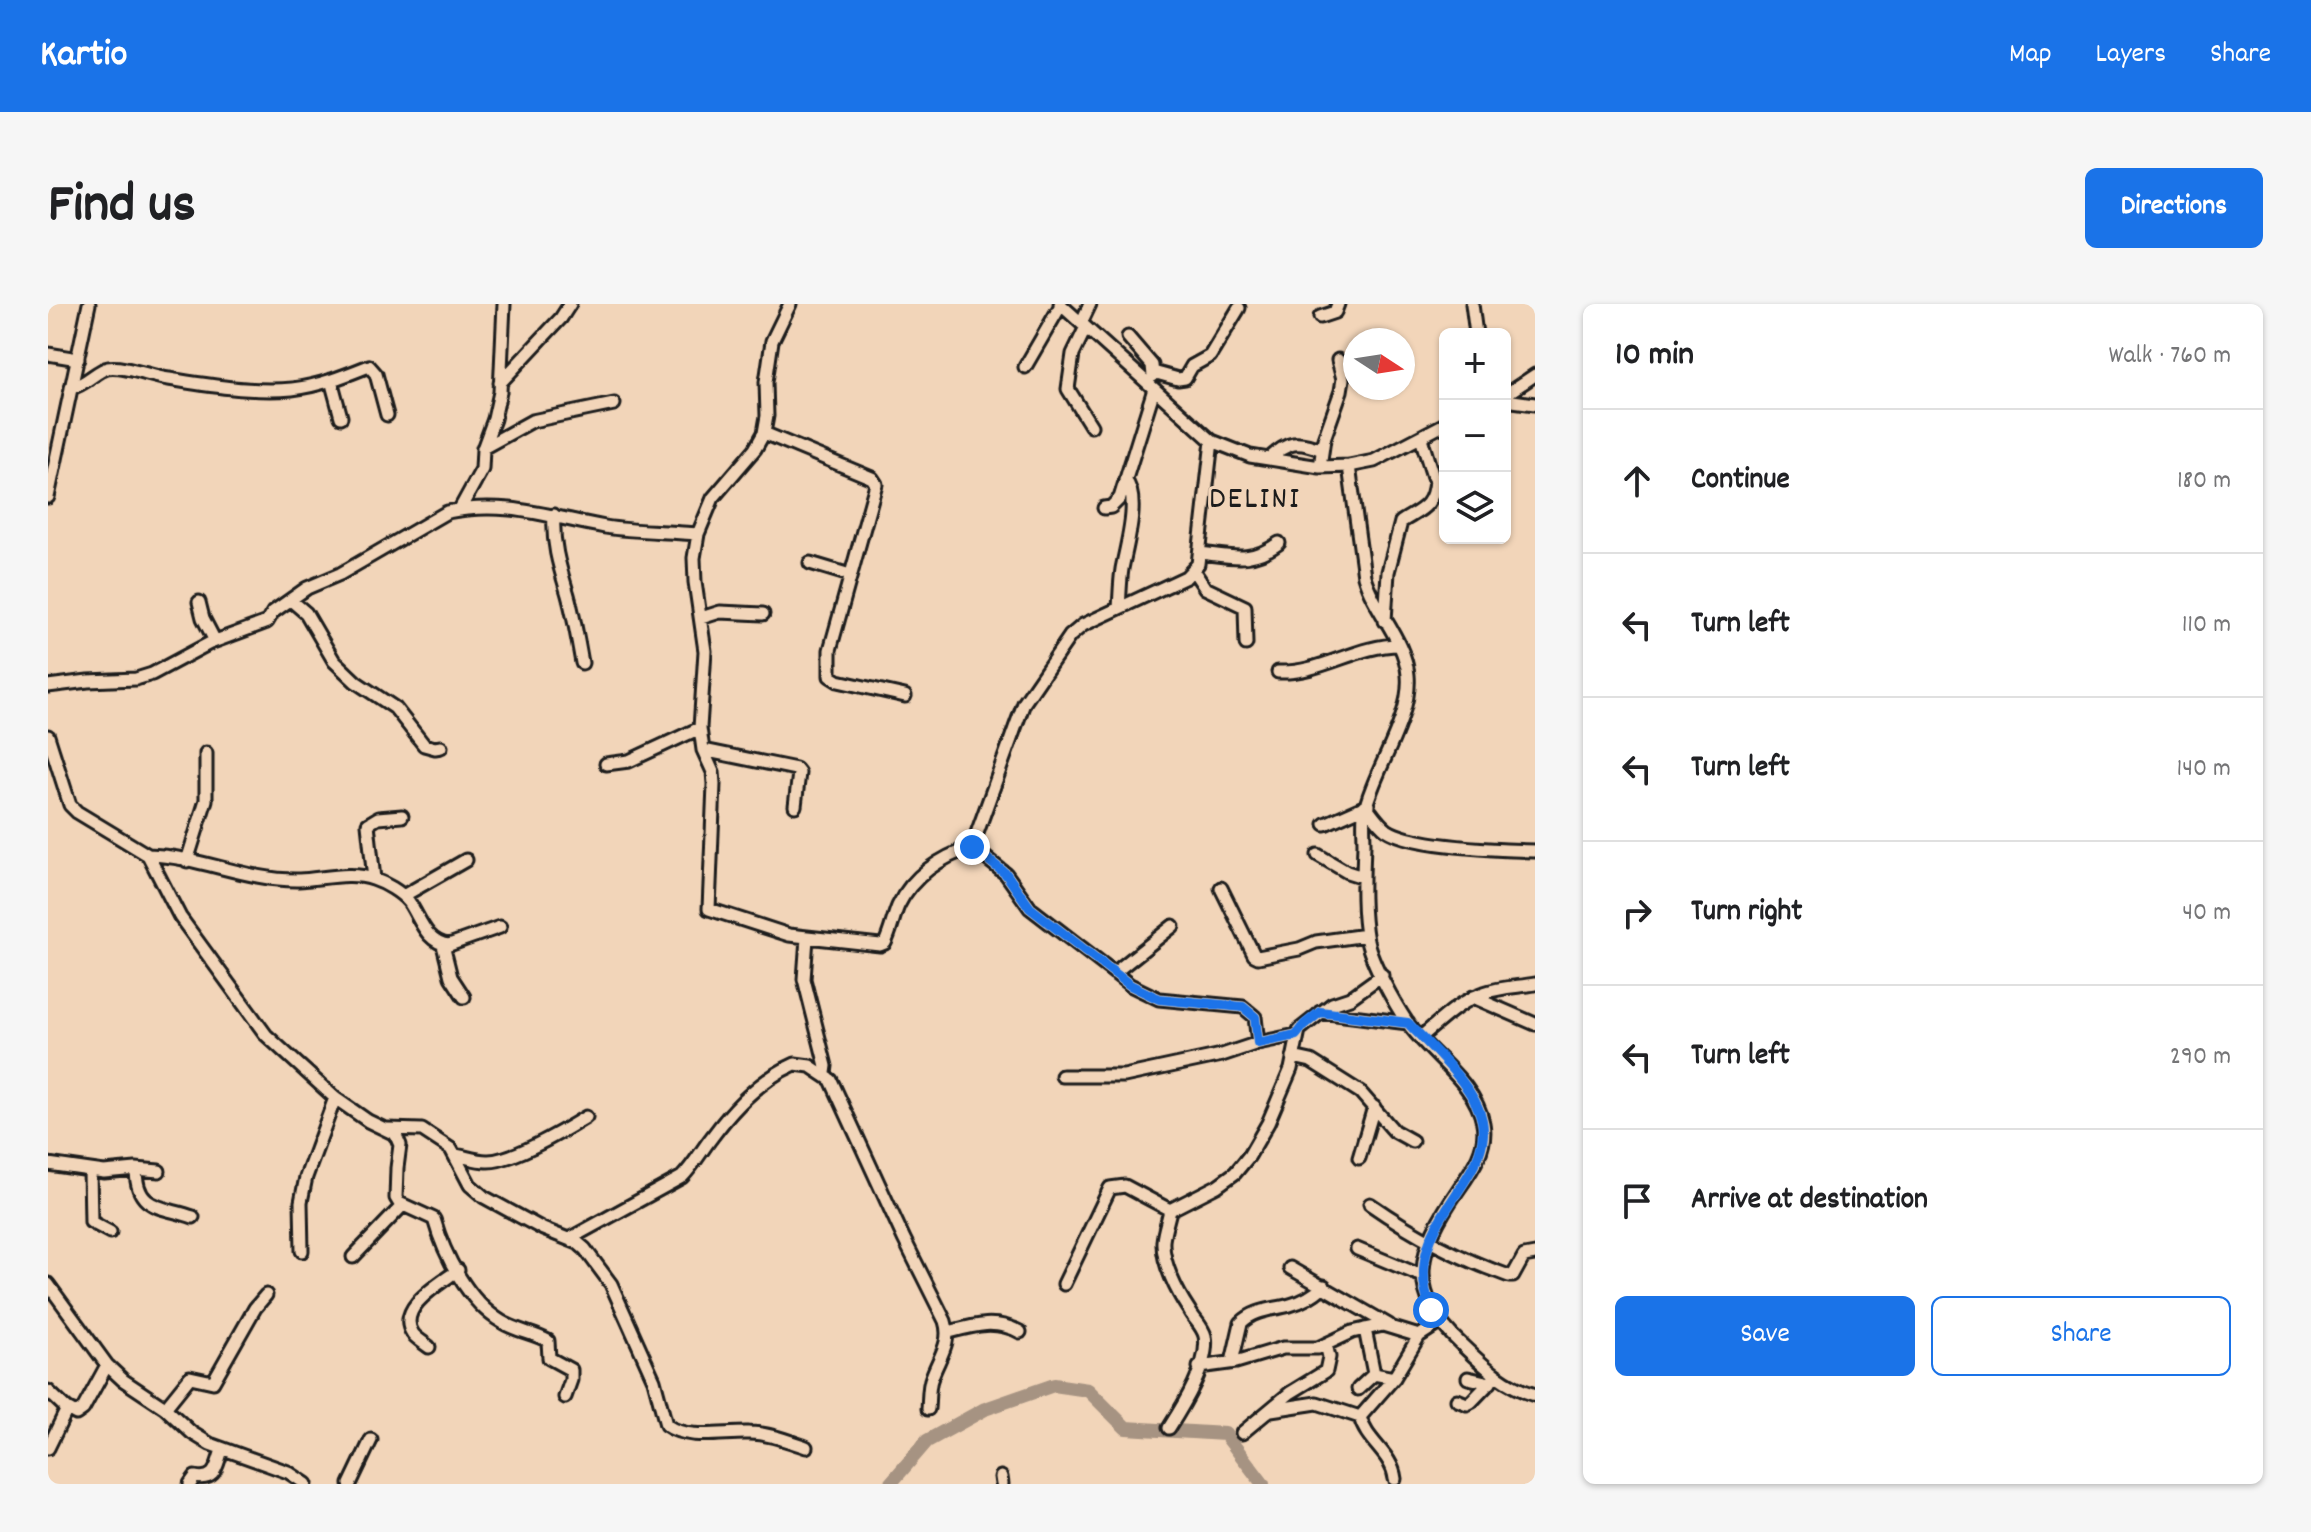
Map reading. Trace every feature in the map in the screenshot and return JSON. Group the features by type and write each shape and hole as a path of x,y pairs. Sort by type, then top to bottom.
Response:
{"street":[{"path":"48,497 89,304"},
{"path":"460,509 482,469 483,449 494,419 500,383 504,304"},
{"path":"500,383 561,318 570,304"},
{"path":"790,304 772,341 766,382 764,433 755,449 713,498 698,534 695,572 705,656 700,728 703,750 713,772 714,784 709,909 807,938 885,943 899,905 913,884 939,861 972,847 1024,703 1074,630 1186,577 1193,570 1201,553 1212,441"},
{"path":"1025,367 1060,304 1152,381 1212,441 1250,456 1320,467 1349,466 1374,461 1439,428"},
{"path":"1090,304 1073,354 1068,389 1091,426"},
{"path":"1320,317 1335,312 1338,304"},
{"path":"1472,304 1475,328"},
{"path":"1152,381 1185,378 1192,366 1210,356 1239,308"},
{"path":"1104,508 1117,503 1152,381 1152,365 1128,337"},
{"path":"48,354 78,359"},
{"path":"1320,467 1322,450 1341,391 1343,379 1338,360"},
{"path":"71,388 85,384 110,367 216,386 291,389 331,380 369,366 376,374 387,415"},
{"path":"1511,393 1535,375"},
{"path":"331,380 341,417"},
{"path":"1511,399 1535,404"},
{"path":"483,449 522,424 614,404"},
{"path":"764,433 872,478 876,484 830,650 830,676 838,681 905,696"},
{"path":"1421,438 1439,481"},
{"path":"1269,459 1291,443 1322,450"},
{"path":"1349,466 1364,576 1369,593 1399,645 1408,677 1407,694 1364,813 1363,917 1368,946 1408,1023 1464,1086 1478,1106 1484,1125 1483,1143 1474,1167 1447,1206 1429,1240 1422,1276 1425,1295 1439,1323 1493,1380"},
{"path":"1119,608 1130,528 1131,491 1125,480"},
{"path":"1385,621 1388,572 1401,522 1426,507 1439,485"},
{"path":"48,686 136,679 152,674 215,641 267,622 273,612 307,588 340,574 447,512 510,508 610,527 698,534"},
{"path":"554,515 558,567 568,594 582,663"},
{"path":"1201,553 1242,558 1256,556 1279,543"},
{"path":"810,563 850,575"},
{"path":"1193,570 1205,588 1245,607 1246,644"},
{"path":"292,601 306,613 334,661 356,682 395,708 424,745 441,747"},
{"path":"199,602 215,641"},
{"path":"701,618 720,612 763,614"},
{"path":"1278,672 1294,673 1376,646 1399,645"},
{"path":"606,764 629,761 700,728"},
{"path":"48,736 70,805 84,817 148,855 281,880 374,879 403,896 426,931 443,945 451,977 464,997"},
{"path":"703,750 796,769 799,773 795,806"},
{"path":"187,861 206,800 206,753"},
{"path":"1325,824 1367,806"},
{"path":"1367,806 1389,832 1412,839 1454,846 1535,851"},
{"path":"374,879 368,824 378,818 402,816"},
{"path":"972,847 1006,874 1030,908 1114,973 1159,999 1248,1009 1255,1017 1258,1043"},
{"path":"148,855 180,917 255,1022 293,1061 335,1098 368,1121 387,1129 422,1130 442,1142 456,1155 470,1185 484,1197 585,1249 611,1284 654,1380 666,1425 677,1431 701,1434 751,1433 806,1447"},
{"path":"1318,855 1347,872 1363,877"},
{"path":"403,896 466,860"},
{"path":"1221,888 1254,955 1258,957 1299,949 1316,942 1366,935"},
{"path":"1114,973 1173,926"},
{"path":"443,945 500,927"},
{"path":"807,938 804,979 826,1066 825,1073"},
{"path":"1170,1210 1217,1186 1235,1173 1249,1156 1268,1123 1293,1057 1296,1035 1304,1025 1332,1004 1350,998 1382,975"},
{"path":"1421,1037 1473,997 1485,992 1535,984"},
{"path":"1473,997 1535,1024"},
{"path":"1350,998 1368,1017"},
{"path":"1320,1012 1408,1023"},
{"path":"1062,1076 1124,1076 1296,1035"},
{"path":"1293,1057 1311,1061 1360,1092 1394,1131 1412,1141"},
{"path":"569,1239 682,1177 745,1098 778,1072 795,1064 825,1073 851,1119 884,1198 934,1295 949,1332 945,1349 930,1380 928,1409"},
{"path":"302,1251 301,1202 306,1177 335,1098"},
{"path":"1359,1158 1374,1107"},
{"path":"456,1155 489,1162 564,1131 586,1117"},
{"path":"387,1129 399,1141 396,1198 402,1206 434,1219 439,1239 471,1292 493,1317 548,1341 549,1358 571,1370 565,1397"},
{"path":"48,1164 90,1171 159,1171"},
{"path":"136,1169 138,1190 150,1204 193,1217"},
{"path":"90,1171 91,1222 110,1232"},
{"path":"1064,1284 1110,1188 1125,1186 1170,1210"},
{"path":"1370,1204 1429,1240 1509,1276 1515,1273 1524,1256 1535,1254"},
{"path":"353,1257 402,1206"},
{"path":"1169,1428 1183,1407 1205,1350 1205,1339 1198,1322 1179,1293 1165,1255 1163,1241 1170,1210"},
{"path":"1357,1249 1422,1276"},
{"path":"1290,1268 1390,1325 1419,1336"},
{"path":"429,1347 414,1335 409,1324 410,1314 421,1299 458,1270"},
{"path":"48,1284 107,1365 123,1380 165,1408 192,1433 222,1450 288,1472 306,1484"},
{"path":"1232,1362 1241,1323 1263,1310 1297,1303 1324,1286"},
{"path":"165,1408 190,1377 213,1382 251,1315 266,1295"},
{"path":"949,1332 996,1323 1020,1332"},
{"path":"1360,1417 1394,1378 1419,1336 1439,1323"},
{"path":"1199,1367 1232,1362 1283,1348 1309,1350 1365,1329 1390,1325"},
{"path":"1365,1329 1374,1374"},
{"path":"1242,1433 1290,1393 1326,1371 1329,1357 1326,1344"},
{"path":"48,1391 76,1414 83,1409 107,1365"},
{"path":"1374,1374 1394,1378"},
{"path":"1358,1389 1374,1374"},
{"path":"1468,1378 1493,1380 1535,1395"},
{"path":"1457,1400 1467,1404 1471,1402 1493,1380"},
{"path":"1271,1410 1317,1403 1360,1417"},
{"path":"48,1448 67,1409"},
{"path":"1360,1417 1362,1427 1390,1461 1395,1479"},
{"path":"350,1484 371,1440"},
{"path":"190,1484 193,1478 206,1479 211,1476 222,1450"}],"waterway":[{"path":"890,1484 927,1441 985,1409 1054,1385 1088,1390 1126,1428 1225,1434 1263,1484"}],"district":[{"name":"DELINI","path":"1255,496"}],"route":[{"path":"972,847 1006,874 1030,908 1130,985 1168,1001 1243,1007 1255,1017 1258,1043 1296,1035 1320,1012 1408,1023 1464,1086 1478,1106 1484,1125 1483,1143 1474,1167 1447,1206 1429,1240 1422,1276 1431,1310"}]}
